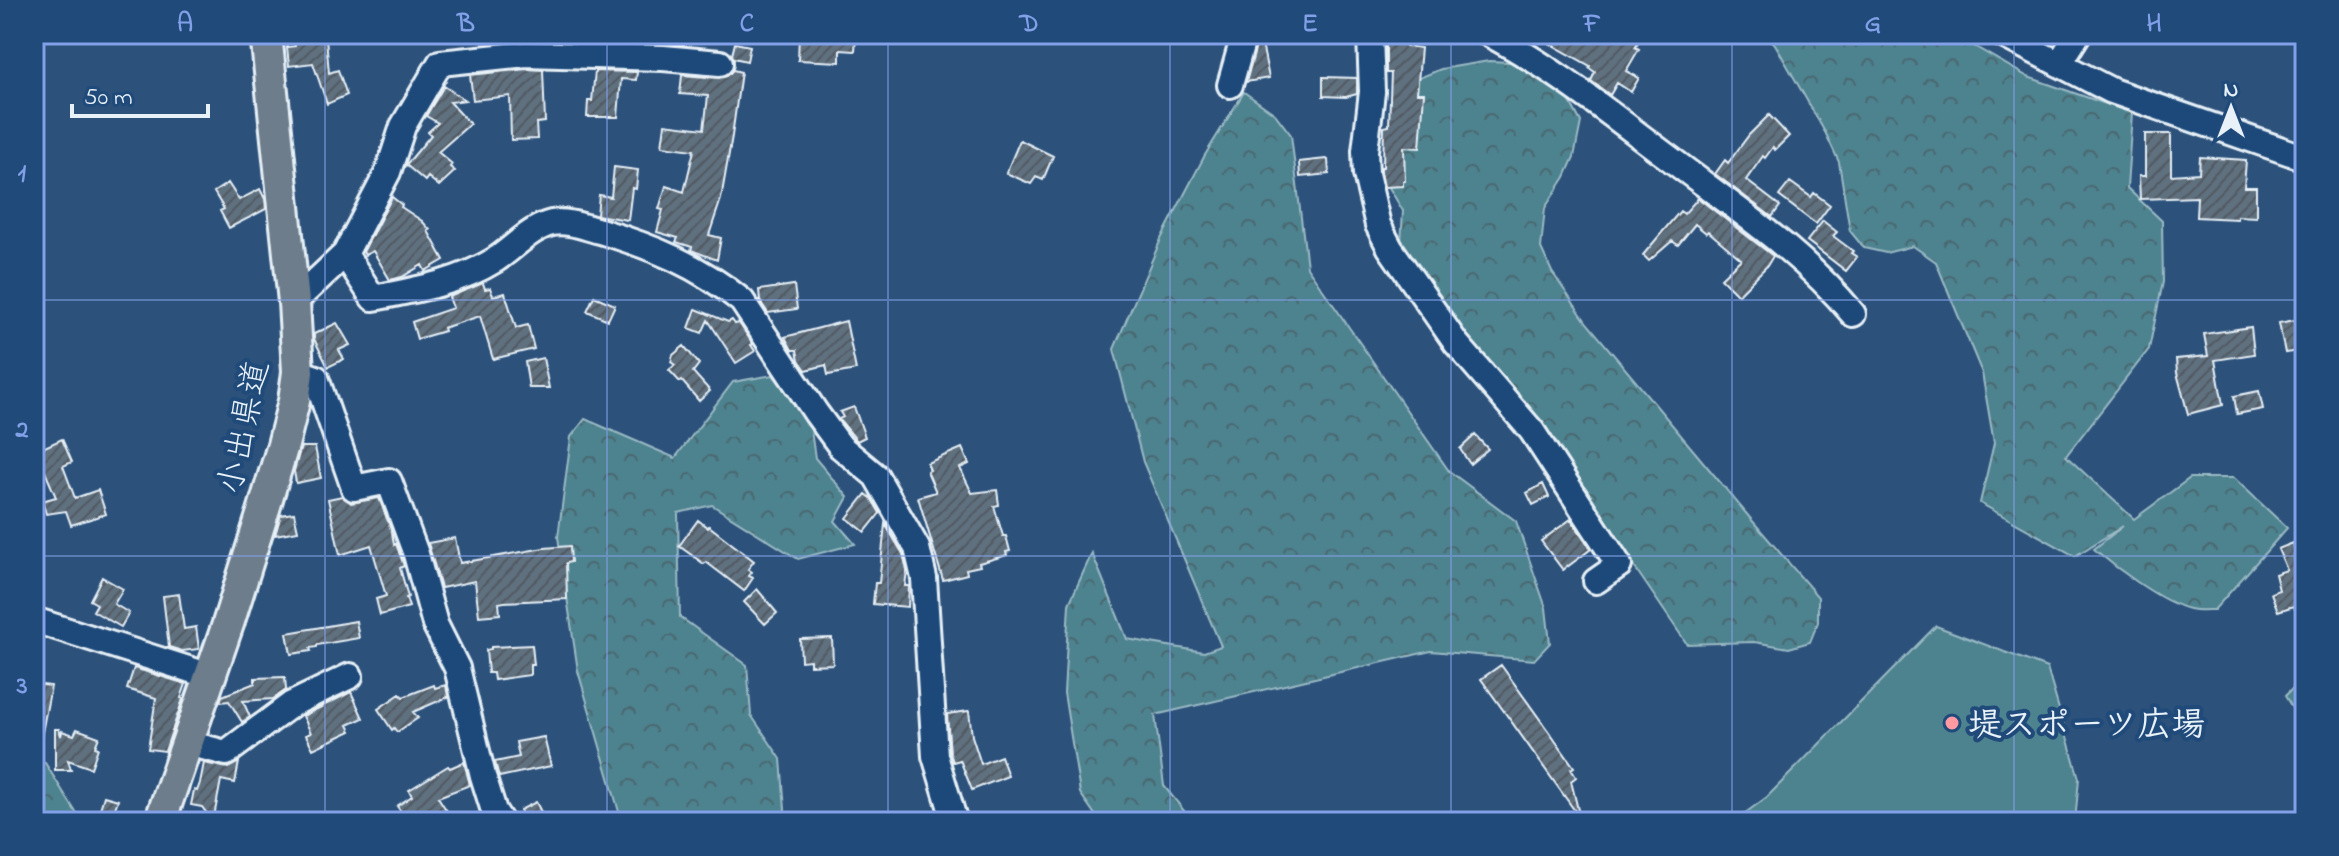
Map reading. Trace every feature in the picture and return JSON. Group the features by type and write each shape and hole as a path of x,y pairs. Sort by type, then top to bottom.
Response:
{"main road":[{"name":"小出県道","path":"160,822 283,445 298,372 294,302 266,34"}],"street":[{"path":"1230,85 1241,46 1240,34"},
{"path":"1370,34 1372,92 1365,151 1366,174 1378,225 1390,248 1456,343 1532,431 1619,565 1596,581"},
{"path":"1489,34 1567,80 1785,245 1834,291 1853,314"},
{"path":"2001,34 2112,91 2305,158"},
{"path":"2059,64 2078,34"},
{"path":"294,302 345,254 388,172 403,126 440,63 526,54 580,54 720,63"},
{"path":"345,254 373,298 432,286 462,276 495,260 534,231 551,223 568,222 666,253 726,288 742,301 841,447 876,476 917,548 924,578 935,756 955,822"},
{"path":"298,372 316,378 354,488 389,481 416,554 435,624 457,668 483,776 494,811 501,822"},
{"path":"34,620 210,676"},
{"path":"187,743 226,753 292,704 350,676"}],"green space":[{"path":"1766,34 1953,34 2028,77 2132,113 2127,188 2162,221 2163,282 2149,349 2066,456 2134,519 2190,478 2234,478 2287,528 2214,610 2189,609 2165,599 2094,549 2123,526 2075,556 1980,503 1994,443 1982,373 1936,262 1913,246 1886,253 1864,248 1850,231 1839,162 1775,44"},
{"path":"1489,61 1530,63 1561,85 1581,122 1574,157 1545,208 1541,248 1552,272 1587,323 1818,597 1818,622 1810,642 1789,648 1754,642 1687,644 1603,521 1423,292 1401,243 1403,211 1387,184 1412,81 1441,69"},
{"path":"1244,92 1275,114 1291,135 1307,267 1449,471 1516,521 1546,608 1550,643 1534,660 1431,651 1155,715 1164,786 1193,822 1100,822 1080,793 1064,693 1069,604 1092,553 1127,639 1204,652 1221,646 1143,462 1114,349 1161,239 1205,155"},
{"path":"773,375 810,424 815,458 848,497 835,521 855,544 798,559 712,505 678,513 680,617 747,665 751,715 781,759 786,822 622,822 578,671 558,537 571,437 585,419 675,458 733,382"},
{"name":"堤スポーツ広場","path":"1936,626 2047,668 2079,778 2075,822 1733,822 1767,797"},
{"path":"2305,676 2305,729 2285,696"},
{"path":"34,761 45,763 82,822 34,822"}],"building":[{"path":"670,34 685,34 684,45 669,44"},
{"path":"799,34 856,36 855,51 840,50 840,62 798,60"},
{"path":"1386,34 1407,34 1406,46 1421,48 1417,93 1424,93 1420,148 1404,147 1403,186 1384,187 1381,167 1384,127 1389,126 1391,73 1386,73"},
{"path":"1533,34 1643,34 1635,47 1639,49 1626,71 1639,78 1631,92 1617,83 1610,95 1591,81 1595,72 1590,66"},
{"path":"326,38 329,73 338,70 347,95 327,104 313,63 289,66 287,47 295,46 295,41"},
{"path":"1261,39 1269,78 1246,82 1256,40"},
{"path":"735,43 750,46 747,61 732,55"},
{"path":"543,70 545,122 536,123 537,139 511,140 510,96 473,100 470,75"},
{"path":"733,70 741,72 732,136 721,199 709,235 721,238 717,260 676,242 678,238 657,232 663,210 659,209 666,186 684,192 694,150 662,146 665,124 704,129 708,96 680,94 682,75 719,78"},
{"path":"595,71 637,72 636,80 621,79 618,117 587,117"},
{"path":"1323,77 1357,78 1357,94 1323,96"},
{"path":"444,86 465,100 450,102 470,124 438,152 452,164 450,167 455,171 439,186 428,177 425,181 406,165 431,135 428,132 438,123 426,116"},
{"path":"1769,115 1789,136 1775,150 1773,147 1765,158 1763,156 1746,180 1780,206 1772,217 1715,174"},
{"path":"2145,134 2171,134 2171,175 2199,173 2200,157 2246,160 2244,187 2256,187 2256,217 2196,217 2197,197 2140,199 2139,176 2145,176"},
{"path":"1020,140 1053,156 1043,180 1036,177 1031,184 1006,173"},
{"path":"1326,159 1329,174 1300,177 1299,162"},
{"path":"614,167 638,170 628,220 597,215 599,195 611,197"},
{"path":"1790,182 1811,197 1814,193 1830,205 1816,224 1779,196"},
{"path":"228,183 239,200 260,189 266,209 229,228 220,211 224,209 214,192"},
{"path":"392,197 430,230 444,260 425,271 422,265 390,280 373,251 365,255 363,252"},
{"path":"1698,198 1773,256 1738,295 1721,278 1741,259 1695,224 1678,245 1672,241 1649,261 1643,255 1680,211 1684,214"},
{"path":"1823,221 1837,232 1833,236 1857,257 1846,271 1807,241"},
{"path":"483,283 485,289 490,288 493,296 505,293 516,328 528,325 534,349 493,359 480,316 417,339 412,322 453,308 449,297"},
{"path":"794,285 797,309 768,313 760,301 759,290"},
{"path":"594,296 615,305 608,320 587,311"},
{"path":"696,309 728,322 739,323 755,351 736,363 708,320 702,333 689,328"},
{"path":"2305,318 2305,350 2285,353 2279,323"},
{"path":"846,321 856,370 828,375 826,365 806,370 797,350 792,350 785,337"},
{"path":"337,323 350,345 339,350 344,359 328,367 314,334"},
{"path":"2251,327 2254,354 2215,360 2223,405 2188,414 2176,359 2208,356 2204,334"},
{"path":"684,346 699,364 693,372 710,391 699,401 669,370 675,365 671,362 673,355"},
{"path":"543,358 549,388 529,388 525,362"},
{"path":"2259,391 2263,409 2237,414 2234,396"},
{"path":"854,407 865,437 857,441 839,419 843,417 840,412"},
{"path":"1475,435 1488,449 1470,464 1460,449"},
{"path":"62,439 72,462 63,466 75,498 98,490 106,514 71,525 66,511 46,514 42,501 56,497 36,451"},
{"path":"301,447 315,447 321,478 296,483 294,471"},
{"path":"962,448 969,464 960,468 972,493 997,490 999,505 994,506 1010,551 1006,552 1007,555 966,569 967,574 943,580 918,497 936,492 927,463"},
{"path":"1543,484 1549,497 1533,505 1527,493"},
{"path":"866,494 880,513 865,532 847,518"},
{"path":"342,496 351,503 379,498 404,566 400,568 409,607 380,615 376,599 386,596 371,545 340,555 328,499"},
{"path":"294,513 298,531 275,535 281,515"},
{"path":"1571,519 1591,549 1563,570 1541,541"},
{"path":"698,520 754,561 748,569 752,572 749,576 753,578 744,591 679,546"},
{"path":"885,524 903,554 907,570 905,586 909,586 908,607 873,604 875,583 879,583"},
{"path":"455,538 460,563 570,546 571,562 566,563 567,599 504,602 499,603 500,614 479,616 475,581 441,588 428,543"},
{"path":"2293,543 2305,572 2305,632 2294,606 2278,611 2271,593 2279,590 2275,574 2287,570 2278,549"},
{"path":"102,577 123,589 114,604 129,613 121,627 93,611 97,604 90,600"},
{"path":"757,589 777,613 765,624 744,602"},
{"path":"179,594 184,629 196,627 199,649 182,651 169,647 163,596"},
{"path":"356,621 359,638 317,645 310,648 311,651 291,654 287,633"},
{"path":"832,638 833,664 810,665 810,660 801,661 800,639"},
{"path":"532,645 534,665 530,665 530,675 494,680 493,673 488,673 486,650 491,647"},
{"path":"1501,665 1574,767 1571,769 1576,777 1571,781 1580,818 1481,679"},
{"path":"134,668 186,684 165,751 148,749 156,698 127,689"},
{"path":"285,677 286,690 273,699 243,701 250,717 242,722 229,701 220,702 222,696 255,683 255,678"},
{"path":"34,684 51,686 41,738 34,737"},
{"path":"434,685 435,688 446,685 448,697 413,712 418,718 397,732 394,728 392,730 378,709 400,694 403,697"},
{"path":"351,692 363,718 348,725 351,731 313,749 306,735 311,733 303,716"},
{"path":"969,711 972,736 981,764 1001,756 1008,776 972,790 960,760 953,762 950,753 947,714"},
{"path":"55,729 59,729 61,736 62,731 74,735 77,729 99,737 91,768 68,760 71,770 55,770"},
{"path":"544,737 551,766 499,777 495,762 519,757 516,742"},
{"path":"239,762 235,783 221,780 213,822 202,807 191,805 204,763 228,768"},
{"path":"464,762 470,785 438,797 454,822 408,822 397,806 412,796 409,790 448,766 450,768"},
{"path":"104,796 118,800 110,822 96,822"},
{"path":"536,802 546,822 526,822 520,810"}],"place":[{"name":"堤スポーツ広場","path":"1952,723"}]}
